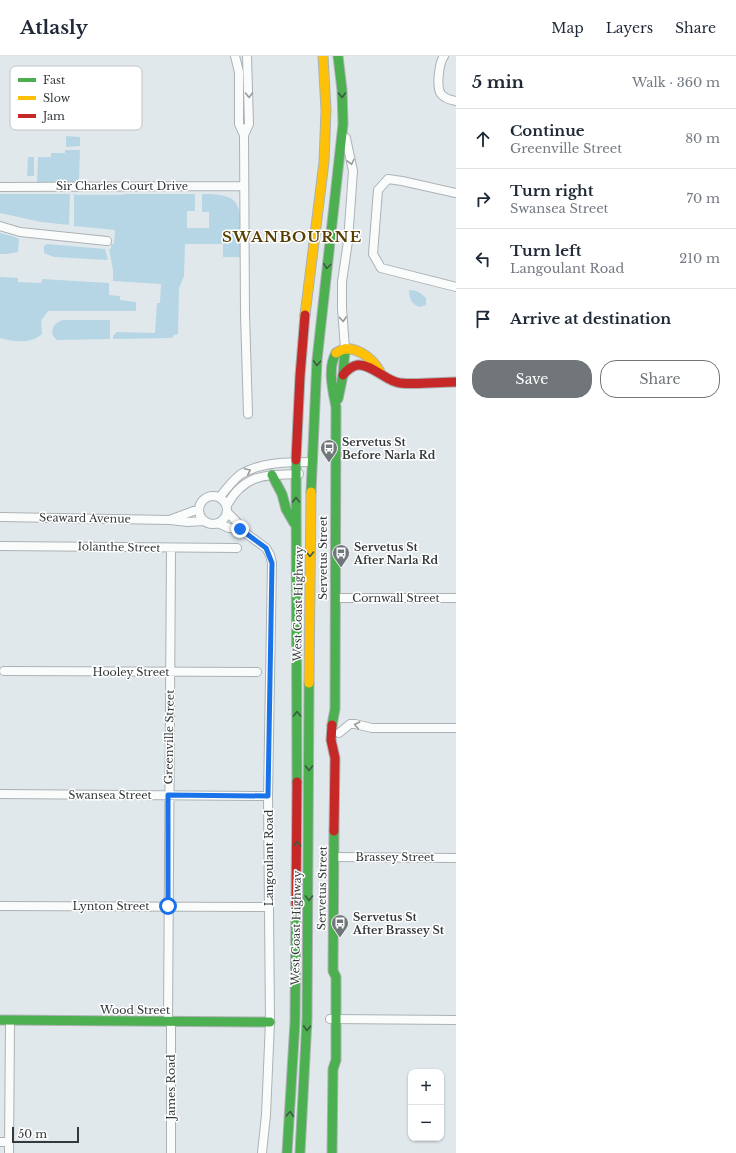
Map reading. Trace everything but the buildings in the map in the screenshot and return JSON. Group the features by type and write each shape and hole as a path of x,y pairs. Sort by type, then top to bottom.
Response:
{"main road":[{"name":"West Coast Highway","path":"287,1153 295,1022 297,828 296,462 305,312 324,155 326,110 323,56"},
{"name":"West Coast Highway","path":"300,1153 307,1019 310,817 311,473 317,360 343,124 342,90 338,56"},
{"path":"345,349 364,354 377,365 380,372 386,378 399,382 456,382"},
{"name":"Servetus Street","path":"335,758 332,749 332,716 335,709 336,407 332,378 332,362 335,353 339,350 345,349 343,375 336,407"},
{"path":"343,375 349,368 355,366 365,366 380,372"},
{"path":"272,475 282,494 286,509 296,526"},
{"name":"Servetus Street","path":"332,1153 333,1069 336,1060 333,1019 336,977 333,971 335,758 338,749 339,733 339,716 335,709"},
{"name":"Wood Street","path":"0,1020 270,1022"}],"street":[{"path":"235,56 238,72 239,124 244,135"},
{"path":"247,56 249,124 244,135 244,186 245,314 248,414"},
{"path":"444,56 441,61 438,88 442,95 448,99 456,101"},
{"name":"Servetus Street","path":"343,124 353,171 348,241 342,282 345,349"},
{"path":"456,193 388,179 378,190 373,254 381,268 456,287"},
{"name":"Sir Charles Court Drive","path":"0,187 244,186"},
{"path":"0,226 20,232 107,241"},
{"path":"220,497 241,474 254,468 296,462 312,462"},
{"path":"227,508 220,497 210,495 200,504 198,509 200,516 204,521 211,524 218,523 226,517 227,508 232,496 253,478 262,475 311,473"},
{"name":"Langoulant Road","path":"227,508 240,529 266,548 272,563 268,796 270,1022 266,1115 262,1153"},
{"name":"Seaward Avenue","path":"170,520 198,509"},
{"name":"Seaward Avenue","path":"0,517 170,520 188,522 204,521"},
{"name":"Langoulant Road","path":"218,523 229,528 240,529"},
{"name":"Iolanthe Street","path":"0,546 237,548"},
{"name":"Greenville Street","path":"169,1022 168,795 171,548"},
{"name":"Cornwall Street","path":"335,598 456,598"},
{"name":"Hooley Street","path":"4,671 258,672"},
{"path":"339,733 350,724 372,728 456,728"},
{"name":"Swansea Street","path":"0,794 268,796"},
{"name":"Brassey Street","path":"334,857 456,858"},
{"name":"Lynton Street","path":"0,906 269,907"},
{"path":"333,1019 456,1020"},
{"path":"10,1020 10,1153"},
{"name":"James Road","path":"169,1022 171,1153"},
{"path":"0,1142 9,1142"}],"shaded area":[{"path":"66,136 80,137 80,146 66,147"},
{"path":"65,150 80,150 79,179 74,182 37,182 38,157 51,157 51,153 65,153"},
{"path":"28,157 34,157 34,176 27,176"},
{"path":"0,194 70,194 69,225 41,222 0,213"},
{"path":"74,194 195,194 195,211 187,211 187,228 209,228 209,212 202,212 202,194 216,194 230,198 235,202 240,216 240,257 223,257 223,244 185,244 184,276 179,288 178,334 174,335 172,338 113,339 113,336 117,332 155,333 157,303 160,303 161,284 113,281 113,270 109,249 111,249 111,244 114,244 115,230 74,226"},
{"path":"0,233 19,239 18,252 0,254"},
{"path":"47,244 105,249 108,260 54,257 44,253 44,246"},
{"path":"0,277 18,278 18,282 41,283 42,279 109,283 109,295 120,296 120,300 136,302 136,311 48,311 41,321 42,334 38,337 27,341 16,341 0,338"},
{"path":"409,290 421,293 426,298 426,305 419,307 414,304 409,296"},
{"path":"64,320 110,320 110,339 57,340 53,336 52,330 54,325"}],"traffic: fast":[{"path":"311,492 317,360 343,124 342,90 338,56"},
{"path":"338,399 343,375 345,349"},
{"path":"332,725 335,709 336,407 331,372 333,359 336,353"},
{"path":"296,460 297,782"},
{"path":"272,475 282,494 286,509 294,523"},
{"path":"300,1153 307,1019 309,683"},
{"path":"332,1153 333,1069 336,1060 336,977 333,971 334,831"},
{"path":"287,1153 295,1022 296,903"},
{"path":"0,1020 270,1022"}],"traffic: slow":[{"path":"305,315 324,162 326,110 323,56"},
{"path":"336,353 342,350 355,350 372,361 380,372"},
{"path":"309,683 311,492"}],"traffic: jam":[{"path":"296,460 300,376 305,315"},
{"path":"343,375 349,368 363,365 390,380 400,383 421,384 456,382"},
{"path":"332,725 331,740 335,758 334,831"},
{"path":"296,903 297,782"}],"place":[{"name":"Servetus St Before Narla Rd","path":"329,463"},
{"name":"Servetus St After Narla Rd","path":"341,568"},
{"name":"Servetus St After Brassey St","path":"340,938"}],"district":[{"name":"SWANBOURNE","path":"292,237"}],"route":[{"path":"168,906 168,795 268,796 272,563 266,548 240,529"}]}
